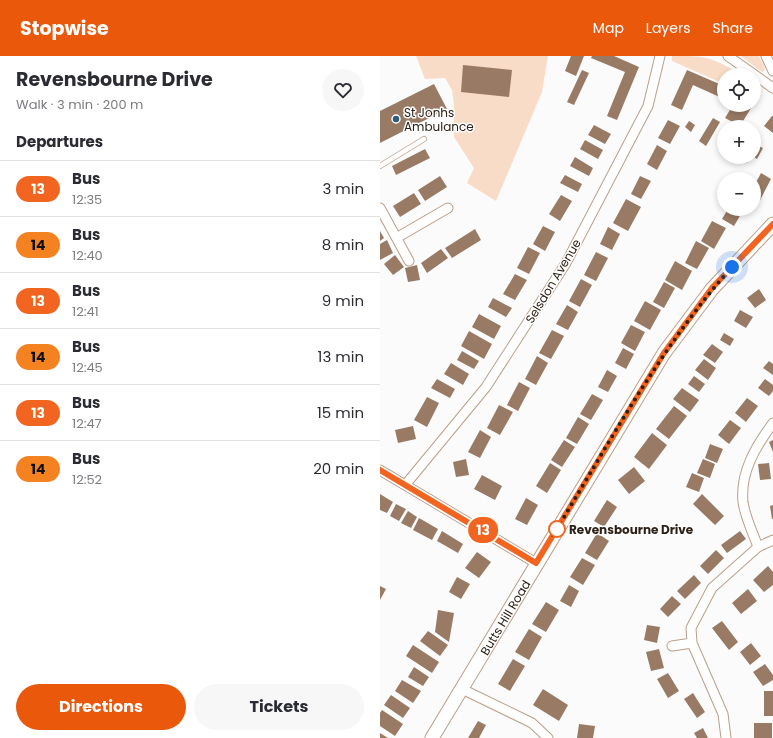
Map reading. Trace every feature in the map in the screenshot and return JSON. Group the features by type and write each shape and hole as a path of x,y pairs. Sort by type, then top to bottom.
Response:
{"street":[{"name":"Selsdon Avenue","path":"406,484 486,387 566,263 648,106 660,56"},
{"path":"728,56 773,88"},
{"path":"766,56 773,72"},
{"path":"380,208 398,237 409,261"},
{"path":"398,237 448,208"},
{"name":"Butts Hill Road","path":"432,738 536,563 664,353 712,288 773,224"},
{"path":"758,547 743,503 744,477 756,445 773,423"},
{"path":"380,470 406,484 536,563"},
{"path":"726,738 723,714 692,643 691,628 712,588 758,547 773,540"},
{"path":"672,646 692,643"},
{"path":"462,689 532,724 548,738"}],"lane":[{"path":"380,166 424,139"}],"shaded area":[{"path":"416,56 548,56 542,92 496,201 467,183 474,168 454,137 454,105 452,90 445,78 425,79"},
{"path":"672,56 692,56 713,60 729,68 717,68 717,81 672,61"},
{"path":"741,56 759,56 765,68 762,72 761,68 757,68"}],"building":[{"path":"571,56 584,56 576,76 565,71"},
{"path":"592,56 614,56 639,67 617,120 607,116 625,72 591,58"},
{"path":"463,65 512,70 509,97 461,92"},
{"path":"582,70 589,73 574,105 567,102"},
{"path":"687,70 717,83 717,96 693,85 682,110 671,105"},
{"path":"434,84 447,109 380,143 380,111"},
{"path":"729,112 749,112 744,120 729,120 725,118"},
{"path":"773,116 773,133 764,126"},
{"path":"713,118 717,120 717,127 706,146 699,141"},
{"path":"668,120 680,126 670,144 658,138"},
{"path":"689,121 695,125 691,132 685,127"},
{"path":"594,125 611,134 605,144 588,135"},
{"path":"585,140 603,150 598,159 580,149"},
{"path":"657,145 667,151 657,170 647,164"},
{"path":"425,149 430,158 396,175 392,166"},
{"path":"575,157 593,168 589,176 570,166"},
{"path":"761,173 771,179 761,198"},
{"path":"565,175 582,184 578,192 560,183"},
{"path":"440,176 447,187 425,201 418,190"},
{"path":"640,176 651,181 641,199 631,194"},
{"path":"414,193 421,204 400,217 393,206"},
{"path":"561,195 572,201 560,221 549,214"},
{"path":"626,199 641,207 628,231 613,223"},
{"path":"724,216 740,216 734,226 722,219"},
{"path":"712,221 726,228 714,249 701,241"},
{"path":"543,226 555,232 545,251 533,244"},
{"path":"608,227 620,234 612,250 600,244"},
{"path":"475,229 481,240 452,258 445,248"},
{"path":"380,231 384,238 380,241"},
{"path":"387,240 393,253 380,260 380,244"},
{"path":"696,241 709,248 697,269 685,263"},
{"path":"528,247 540,253 529,274 517,268"},
{"path":"441,249 448,258 427,273 421,263"},
{"path":"596,252 608,258 596,281 584,275"},
{"path":"395,255 404,267 393,275 384,264"},
{"path":"675,261 692,271 682,290 665,280"},
{"path":"417,265 420,280 408,282 405,268"},
{"path":"515,274 527,280 515,300 503,294"},
{"path":"581,279 592,285 580,307 569,301"},
{"path":"664,282 675,288 664,308 653,302"},
{"path":"759,289 766,300 755,308 747,298"},
{"path":"493,298 512,308 506,317 488,307"},
{"path":"645,301 661,310 650,330 634,321"},
{"path":"567,305 578,312 568,330 556,324"},
{"path":"740,310 753,317 746,328 734,321"},
{"path":"479,314 501,326 494,339 472,327"},
{"path":"631,325 645,332 635,351 621,343"},
{"path":"552,330 564,336 551,359 539,353"},
{"path":"469,331 492,344 484,359 461,346"},
{"path":"724,333 734,339 730,346 720,340"},
{"path":"712,344 723,352 715,363 703,355"},
{"path":"623,348 634,354 626,369 615,363"},
{"path":"462,351 479,361 474,369 457,360"},
{"path":"537,356 548,363 536,385 525,379"},
{"path":"704,359 716,368 708,380 695,370"},
{"path":"769,361 773,364 773,375 763,368"},
{"path":"451,363 469,374 463,385 444,374"},
{"path":"607,370 617,376 608,392 598,387"},
{"path":"694,376 705,384 699,392 688,384"},
{"path":"437,379 455,389 450,398 431,388"},
{"path":"765,379 773,385 773,391 769,396 758,388"},
{"path":"519,382 530,388 518,411 507,405"},
{"path":"682,388 699,400 690,412 673,399"},
{"path":"592,394 603,400 591,420 580,414"},
{"path":"427,397 439,403 427,427 414,420"},
{"path":"747,398 758,406 746,422 735,413"},
{"path":"499,405 513,412 500,435 487,428"},
{"path":"674,406 687,416 669,439 656,429"},
{"path":"578,417 589,424 577,444 566,438"},
{"path":"730,420 741,428 729,444 718,435"},
{"path":"413,426 416,439 398,443 395,430"},
{"path":"480,430 491,437 480,458 468,452"},
{"path":"652,433 667,445 649,469 634,457"},
{"path":"564,440 575,447 562,467 551,460"},
{"path":"773,440 773,452 769,442"},
{"path":"710,444 723,449 717,463 705,458"},
{"path":"466,459 469,475 456,477 453,462"},
{"path":"703,459 715,464 710,478 697,473"},
{"path":"550,463 561,470 547,493 536,486"},
{"path":"769,463 771,479 760,480 758,464"},
{"path":"634,467 645,481 629,494 618,480"},
{"path":"692,473 704,478 699,492 686,487"},
{"path":"482,475 502,486 495,500 474,489"},
{"path":"380,494 393,502 387,513 380,510"},
{"path":"702,494 724,516 715,525 693,504"},
{"path":"526,498 538,505 527,525 515,519"},
{"path":"607,500 617,507 604,527 594,521"},
{"path":"396,504 406,509 399,521 390,516"},
{"path":"773,505 773,519 772,519 770,506"},
{"path":"408,511 417,517 411,528 401,523"},
{"path":"419,518 438,529 432,540 413,530"},
{"path":"442,531 463,544 458,553 437,541"},
{"path":"740,531 746,539 727,553 721,545"},
{"path":"597,533 609,541 597,560 585,553"},
{"path":"716,550 724,558 708,574 700,566"},
{"path":"477,552 491,562 479,578 465,568"},
{"path":"582,558 595,565 583,585 570,577"},
{"path":"768,566 773,572 773,585 764,592 753,580"},
{"path":"694,575 701,583 685,599 677,591"},
{"path":"457,577 470,584 461,599 449,592"},
{"path":"569,585 579,591 571,607 560,601"},
{"path":"380,586 386,589 380,600"},
{"path":"748,589 757,601 741,614 732,603"},
{"path":"672,596 681,604 668,617 660,609"},
{"path":"546,602 559,610 546,632 532,624"},
{"path":"438,610 454,613 449,642 435,632"},
{"path":"722,621 738,642 729,650 712,628"},
{"path":"647,625 660,627 657,643 644,640"},
{"path":"529,629 542,637 529,660 515,652"},
{"path":"428,631 448,645 440,656 420,641"},
{"path":"751,643 761,656 750,665 740,652"},
{"path":"413,645 439,662 432,673 406,656"},
{"path":"659,649 664,668 651,671 646,652"},
{"path":"513,659 525,666 510,691 498,684"},
{"path":"765,664 773,675 773,680 763,686 753,672"},
{"path":"414,667 429,677 423,686 408,677"},
{"path":"668,673 679,691 668,698 657,679"},
{"path":"402,680 421,691 413,703 395,691"},
{"path":"543,689 568,705 559,721 533,705"},
{"path":"764,691 773,691 773,716 764,716"},
{"path":"693,693 705,712 697,718 684,699"},
{"path":"391,695 410,708 403,718 384,705"},
{"path":"382,710 403,724 395,736 380,726 380,713"},
{"path":"478,721 486,725 479,738 468,738"},
{"path":"754,723 772,723 772,738 754,738"},
{"path":"579,724 595,726 593,738 577,738"},
{"path":"703,728 708,738 697,738 694,733"},
{"path":"380,733 388,738 380,738"}],"bus line":[{"name":"13","path":"380,470 406,484 536,563 664,353 712,288 773,224"}],"place":[{"name":"St Jonhs Ambulance","path":"396,119"},
{"name":"Revensbourne Drive","path":"557,529"}],"route":[{"path":"557,529 553,535 664,353 712,288 732,267"}]}
